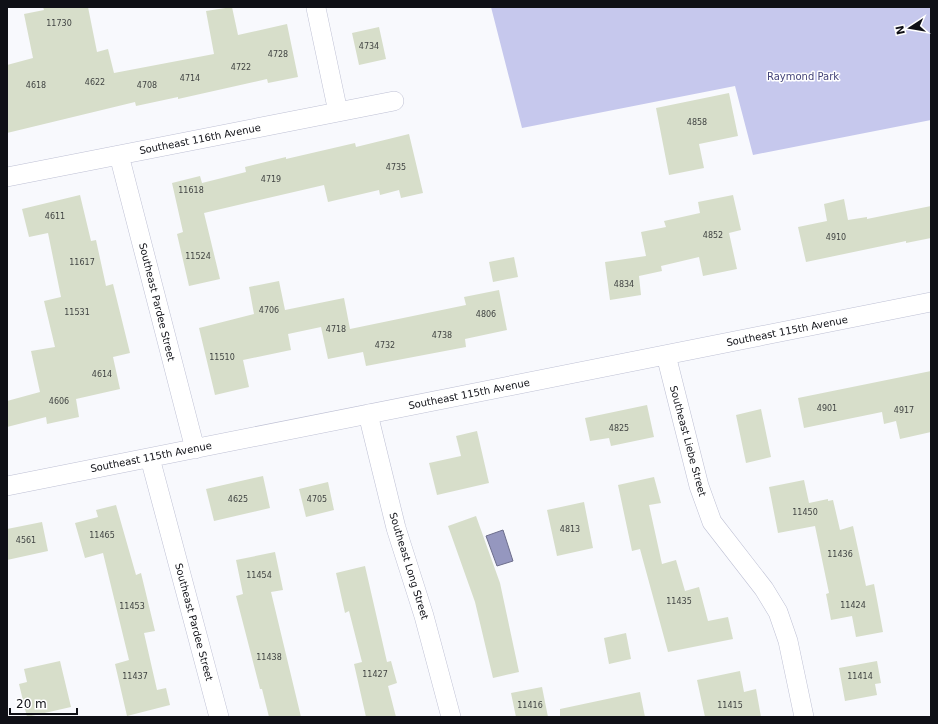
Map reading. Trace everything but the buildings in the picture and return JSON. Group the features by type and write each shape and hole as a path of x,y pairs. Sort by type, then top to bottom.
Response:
{"street":[{"path":"316,8 338,112"},
{"name":"Southeast 116th Avenue","path":"7,177 394,101"},
{"name":"Southeast Pardee Street","path":"119,155 195,449"},
{"name":"Southeast 115th Avenue","path":"7,486 931,302"},
{"name":"Southeast Liebe Street","path":"666,355 699,486 712,522 764,588 778,612 788,642 804,717"},
{"name":"Southeast Long Street","path":"368,414 396,528 424,616 451,717"},
{"name":"Southeast Pardee Street","path":"150,458 219,717"}],"green space":[{"name":"Raymond Park","path":"491,7 931,7 931,120 753,155 735,86 522,128"}],"shaded area":[{"path":"503,530 513,561 497,566 486,536"}]}
